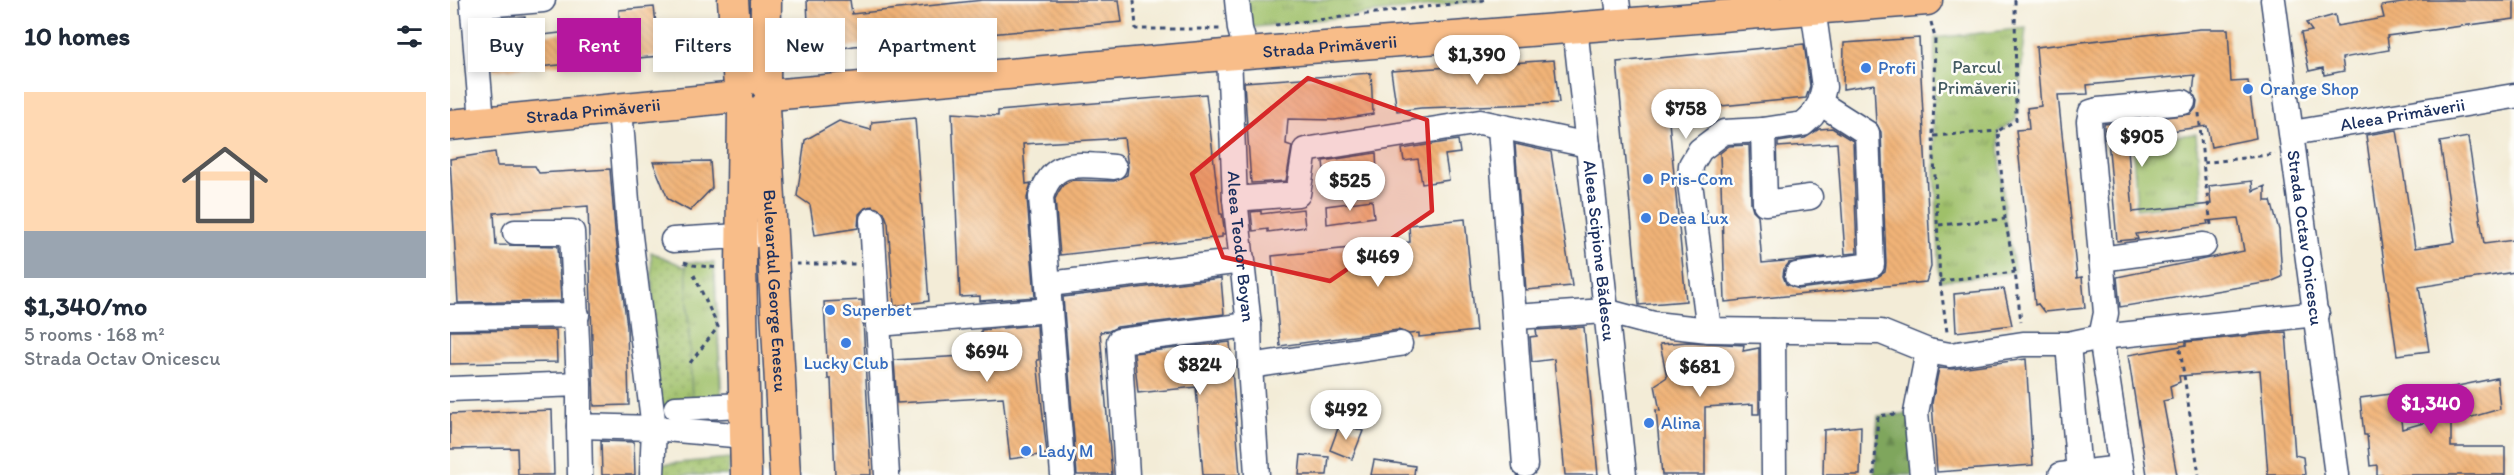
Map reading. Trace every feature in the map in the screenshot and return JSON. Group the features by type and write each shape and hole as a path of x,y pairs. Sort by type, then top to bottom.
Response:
{"main road":[{"name":"Bulevardul George Enescu","path":"733,0 753,96 772,234 785,475"},
{"name":"Bulevardul George Enescu","path":"746,475 742,237 753,96 766,0"},
{"name":"Strada Primăverii","path":"450,124 753,96 1239,46 1575,27 1619,11 1813,8 1852,3 1926,0"}],"street":[{"path":"482,121 473,3 543,0"},
{"name":"Aleea Teodor Boyan","path":"1237,0 1239,46 1235,199 1249,325 1257,475"},
{"name":"Strada Octav Onicescu","path":"2273,0 2337,475"},
{"path":"1709,330 1690,183 1691,165 1700,150 1724,132 1763,130 1803,124 1812,116 1820,103 1824,87 1813,8"},
{"name":"Aleea Scipione Bădescu","path":"1575,27 1624,475"},
{"name":"Aleea Primăverii","path":"2293,142 2514,96"},
{"path":"2068,344 2070,474 2121,472 2100,338 2106,313 2089,121 2091,112 2183,102"},
{"path":"1797,274 1872,264 1867,133 1820,103"},
{"path":"620,108 629,228 654,428 652,475"},
{"path":"1235,199 1298,194 1305,150 1480,122 1588,145"},
{"path":"1500,128 1525,465"},
{"path":"1763,130 1765,203 1810,197"},
{"path":"1063,475 1041,198 1046,181 1054,172 1069,165 1114,167"},
{"path":"872,220 887,475"},
{"path":"515,232 572,232 577,315 580,475"},
{"path":"673,240 772,234"},
{"path":"2101,259 2204,245"},
{"path":"1049,284 1243,261"},
{"path":"878,324 1050,310"},
{"path":"1515,317 1605,311 1654,324 1709,330 1881,332 1939,353 2023,344 2068,344 2100,338 2317,314"},
{"path":"450,316 577,315"},
{"path":"1127,475 1119,341 1249,325"},
{"path":"1773,331 1774,475"},
{"path":"1250,366 1400,344"},
{"path":"1922,475 1916,413 1939,353"},
{"path":"450,389 579,384"},
{"path":"676,408 744,405"},
{"path":"579,426 654,428 745,436"}],"path":[{"path":"1134,0 1136,28 1239,46 1484,0"},
{"path":"1926,0 1935,38 1933,136 1939,225 1939,353"},
{"path":"1933,136 1998,131 2016,120 2015,0"},
{"path":"2183,102 2198,100 2211,227 2204,245"},
{"path":"1998,131 2005,219 2015,272 2023,344"},
{"path":"2204,163 2293,142"},
{"path":"1939,225 2005,219"},
{"path":"773,263 875,264"},
{"path":"1940,281 2015,272"},
{"path":"690,363 718,327 694,275"},
{"path":"2178,329 2199,475"},
{"path":"1874,475 1878,416 1916,413"}],"highlighted area":[{"path":"1308,78 1427,120 1432,211 1330,281 1223,257 1192,174"}],"green space":[{"path":"1238,0 1484,0 1240,29"},
{"name":"Parcul Primăverii","path":"2026,28 2016,120 1998,132 2005,218 2015,272 1940,281 1932,101 1934,101 1935,38"},
{"path":"2196,134 2202,202 2137,209 2132,139"},
{"path":"651,252 692,270 715,275 723,419 658,420"},
{"path":"686,262 714,263 721,398 692,401"},
{"path":"1916,413 1922,475 1874,475 1878,416"},
{"path":"730,458 728,475 657,475 656,465"}],"building":[{"path":"807,0 850,0 852,14 983,0 1119,0 1122,22 997,33 997,18 857,18 857,46 845,48 845,18 808,18"},
{"path":"2422,0 2514,0 2514,19 2387,36 2389,50 2342,58 2344,71 2324,75 2323,68 2309,71 2301,33 2312,31 2306,23 2335,15 2337,26 2384,18 2381,6"},
{"path":"654,7 653,57 641,58 641,18 619,18 619,10"},
{"path":"2200,29 2228,29 2231,82 2248,81 2256,138 2211,147 2207,126 2127,137 2133,212 2211,204 2209,186 2252,181 2253,191 2265,186 2265,201 2271,201 2279,230 2282,277 2270,282 2120,307 2117,277 2244,251 2238,218 2207,221 2208,224 2136,234 2138,239 2117,241 2108,139 2105,139 2104,124 2191,114 2196,108 2197,101 2193,93 2195,75 2087,85 2088,94 2058,95 2077,278 2082,277 2085,308 2044,312 2038,304 2035,305 2016,130 2029,129 2027,108 2041,106 2036,47"},
{"path":"557,33 557,65 545,66 545,35"},
{"path":"1919,38 1931,267 1926,282 1725,302 1720,153 1729,146 1749,145 1751,203 1758,215 1762,263 1826,257 1789,263 1784,269 1783,276 1786,284 1799,289 1874,279 1885,272 1881,132 1876,123 1874,84 1843,89 1844,43"},
{"path":"1804,44 1810,86 1806,98 1668,111 1686,301 1639,305 1617,62"},
{"path":"1554,60 1559,103 1421,108 1397,111 1391,71"},
{"path":"1371,73 1373,114 1335,120 1288,119 1286,144 1292,146 1286,181 1251,183 1244,82"},
{"path":"1206,94 1220,214 1222,214 1225,234 1222,234 1222,237 1060,255 1055,199 1059,191 1063,185 1072,180 1114,181 1127,175 1124,138 1023,144 1026,184 1031,183 1027,198 1035,297 980,301 980,296 960,297 952,113 998,116 998,111"},
{"path":"915,118 929,301 894,306 888,223 884,212 872,206 865,208 859,214 858,228 815,235 810,205 797,196 805,140 839,121 871,130 872,122"},
{"path":"1832,128 1853,141 1857,253 1845,254 1837,143 1778,147 1778,142 1805,138 1819,129"},
{"path":"2397,130 2415,248 2455,242 2440,142 2468,137 2484,244 2514,240 2514,272 2419,287 2429,351 2397,355 2366,135"},
{"path":"1458,140 1460,153 1445,155 1449,180 1422,184 1418,159 1404,161 1402,149"},
{"path":"1515,144 1551,152 1572,286 1526,290"},
{"path":"495,152 497,166 535,166 539,173 610,169 627,327 629,405 594,406 588,206 494,213 496,245 558,246 561,301 458,303 450,159"},
{"path":"1376,153 1377,175 1325,180 1323,161"},
{"path":"710,161 712,188 690,211 668,199 653,162"},
{"path":"1372,200 1374,217 1327,224 1326,206"},
{"path":"1303,209 1305,227 1268,232 1268,229 1253,231 1251,212 1261,211 1261,214"},
{"path":"1465,219 1476,331 1419,337 1419,333 1409,334 1398,330 1280,346 1272,256 1410,242 1409,225"},
{"path":"1221,278 1224,314 1117,327 1100,332 1112,475 1077,475 1063,297"},
{"path":"2004,289 2012,325 1956,332 1954,294"},
{"path":"862,300 871,475 835,475 831,379 828,379 824,302"},
{"path":"1037,325 1039,360 1037,360 1047,454 1010,459 1003,397 897,403 894,360 982,355 981,330"},
{"path":"1584,327 1598,475 1565,475 1554,359 1532,362 1530,337 1537,336 1536,330"},
{"path":"556,330 557,362 450,364 450,331"},
{"path":"2286,332 2295,455 2303,457 2305,475 2268,475 2260,370 2179,376 2180,382 2170,386 2172,399 2163,401 2177,475 2147,475 2128,355 2186,345 2186,342"},
{"path":"1230,342 1240,475 1203,475 1196,387 1138,393 1134,353"},
{"path":"1688,342 1744,345 1743,351 1759,348 1759,414 1753,414 1753,404 1705,407 1705,475 1662,475 1656,410 1660,411 1655,385 1667,377 1660,344"},
{"path":"2026,359 2033,465 1937,472 1932,403 1939,368 1952,369"},
{"path":"2497,378 2500,409 2451,423 2451,447 2505,447 2505,475 2377,475 2377,465 2370,466 2360,398 2398,393 2402,429 2441,418 2438,390"},
{"path":"552,410 554,475 518,475 517,448 450,449 450,414"},
{"path":"1340,423 1363,431 1352,459 1330,450"},
{"path":"1861,426 1860,475 1823,475 1824,430"},
{"path":"601,441 634,442 635,475 602,475"},
{"path":"1301,455 1329,457 1327,475 1299,475"},
{"path":"1374,460 1415,466 1414,475 1371,475"}],"place":[{"name":"Profi","path":"1866,68"},
{"name":"Orange Shop","path":"2248,89"},
{"name":"Pris-Com","path":"1648,179"},
{"name":"Deea Lux","path":"1646,218"},
{"name":"Superbet","path":"830,310"},
{"name":"Lucky Club","path":"846,343"},
{"name":"Alina","path":"1649,423"},
{"name":"Lady M","path":"1026,451"}]}
